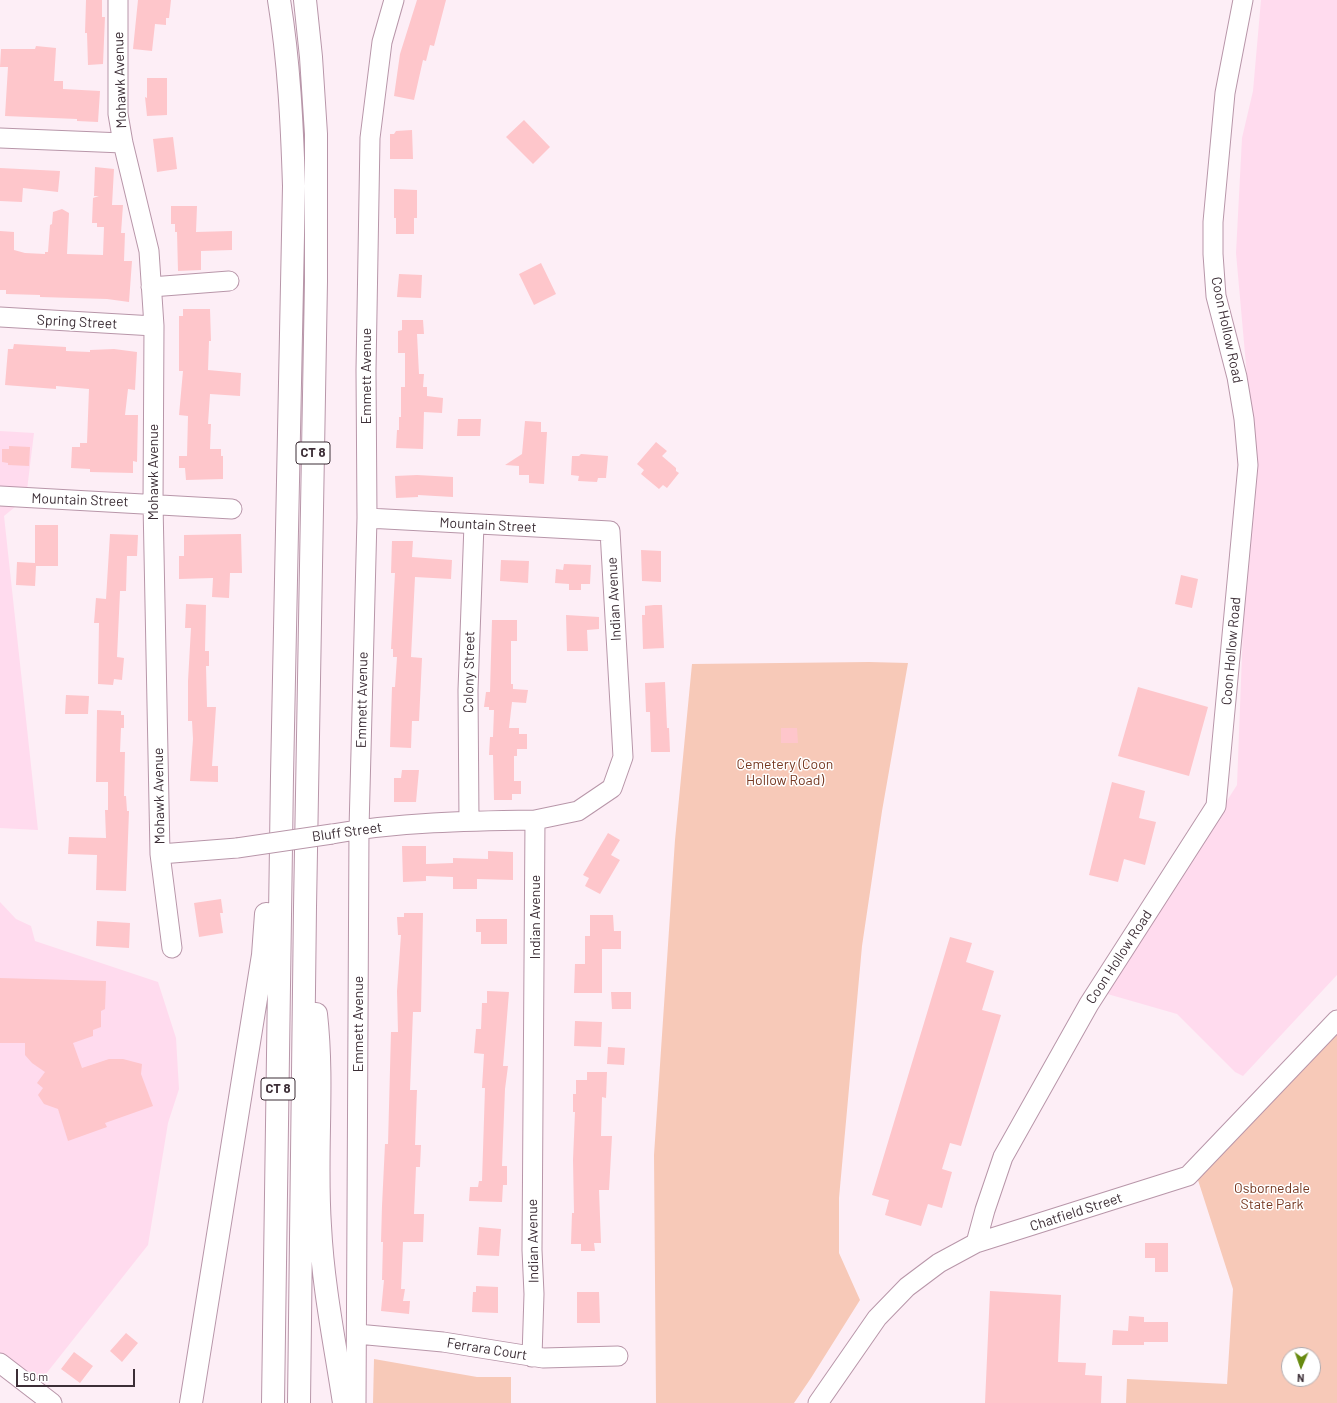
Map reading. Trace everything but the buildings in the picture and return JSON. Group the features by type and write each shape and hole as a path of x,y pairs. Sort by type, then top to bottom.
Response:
{"highway":[{"name":"CT 8","path":"273,1403 282,776 294,186 289,92 279,0"},
{"name":"CT 8","path":"299,1403 305,907 316,281 316,134 311,57 305,0"},
{"path":"191,1403 263,955 268,874 282,776"},
{"path":"305,907 320,1048 318,1190 320,1233 328,1308 344,1403"}],"street":[{"name":"Mohawk Avenue","path":"118,0 118,114 123,143 149,251 154,326 153,503 160,854 172,948"},
{"name":"Emmett Avenue","path":"356,1403 359,829 367,518 366,370 370,138 382,42 394,0"},
{"name":"Coon Hollow Road","path":"976,1243 985,1210 1003,1158 1088,1004 1216,806 1248,465 1244,419 1237,377 1216,296 1213,254 1213,222 1225,93 1243,0"},
{"path":"0,138 123,143"},
{"path":"151,287 229,281"},
{"name":"Spring Street","path":"0,317 154,326"},
{"name":"Mountain Street","path":"0,496 153,503 232,509"},
{"name":"Mountain Street","path":"367,518 610,531"},
{"name":"Colony Street","path":"469,820 468,690 474,524"},
{"name":"Indian Avenue","path":"532,1357 534,1301 532,1242 535,820 578,811 612,788 623,757 610,531"},
{"name":"Bluff Street","path":"160,854 237,848 359,829 469,820 535,820"},
{"name":"Chatfield Street","path":"818,1403 854,1349 882,1313 907,1287 939,1263 976,1243 1188,1176 1337,1020"},
{"name":"Ferrara Court","path":"356,1334 443,1342 532,1357 560,1358 618,1356"},
{"path":"0,1363 52,1403"}],"shaded area":[{"path":"1261,0 1337,0 1337,975 1243,1076 1235,1072 1177,1014 1104,993 1237,785 1251,421 1236,253 1242,138 1253,91"},
{"path":"0,431 34,433 26,498 4,516 38,830 0,828"},
{"path":"0,902 16,919 31,926 35,941 158,982 176,1038 179,1089 168,1123 148,1245 34,1389 0,1361"}],"green space":[{"name":"Cemetery (Coon Hollow Road)","path":"908,663 882,811 862,946 839,1198 839,1253 860,1300 794,1403 656,1403 654,1155 675,840 692,664"},
{"name":"Osbornedale State Park","path":"1337,1012 1337,1403 1126,1403 1127,1379 1227,1384 1233,1289 1197,1177 1260,1115"},
{"path":"374,1359 477,1377 511,1377 511,1403 373,1403"}]}
